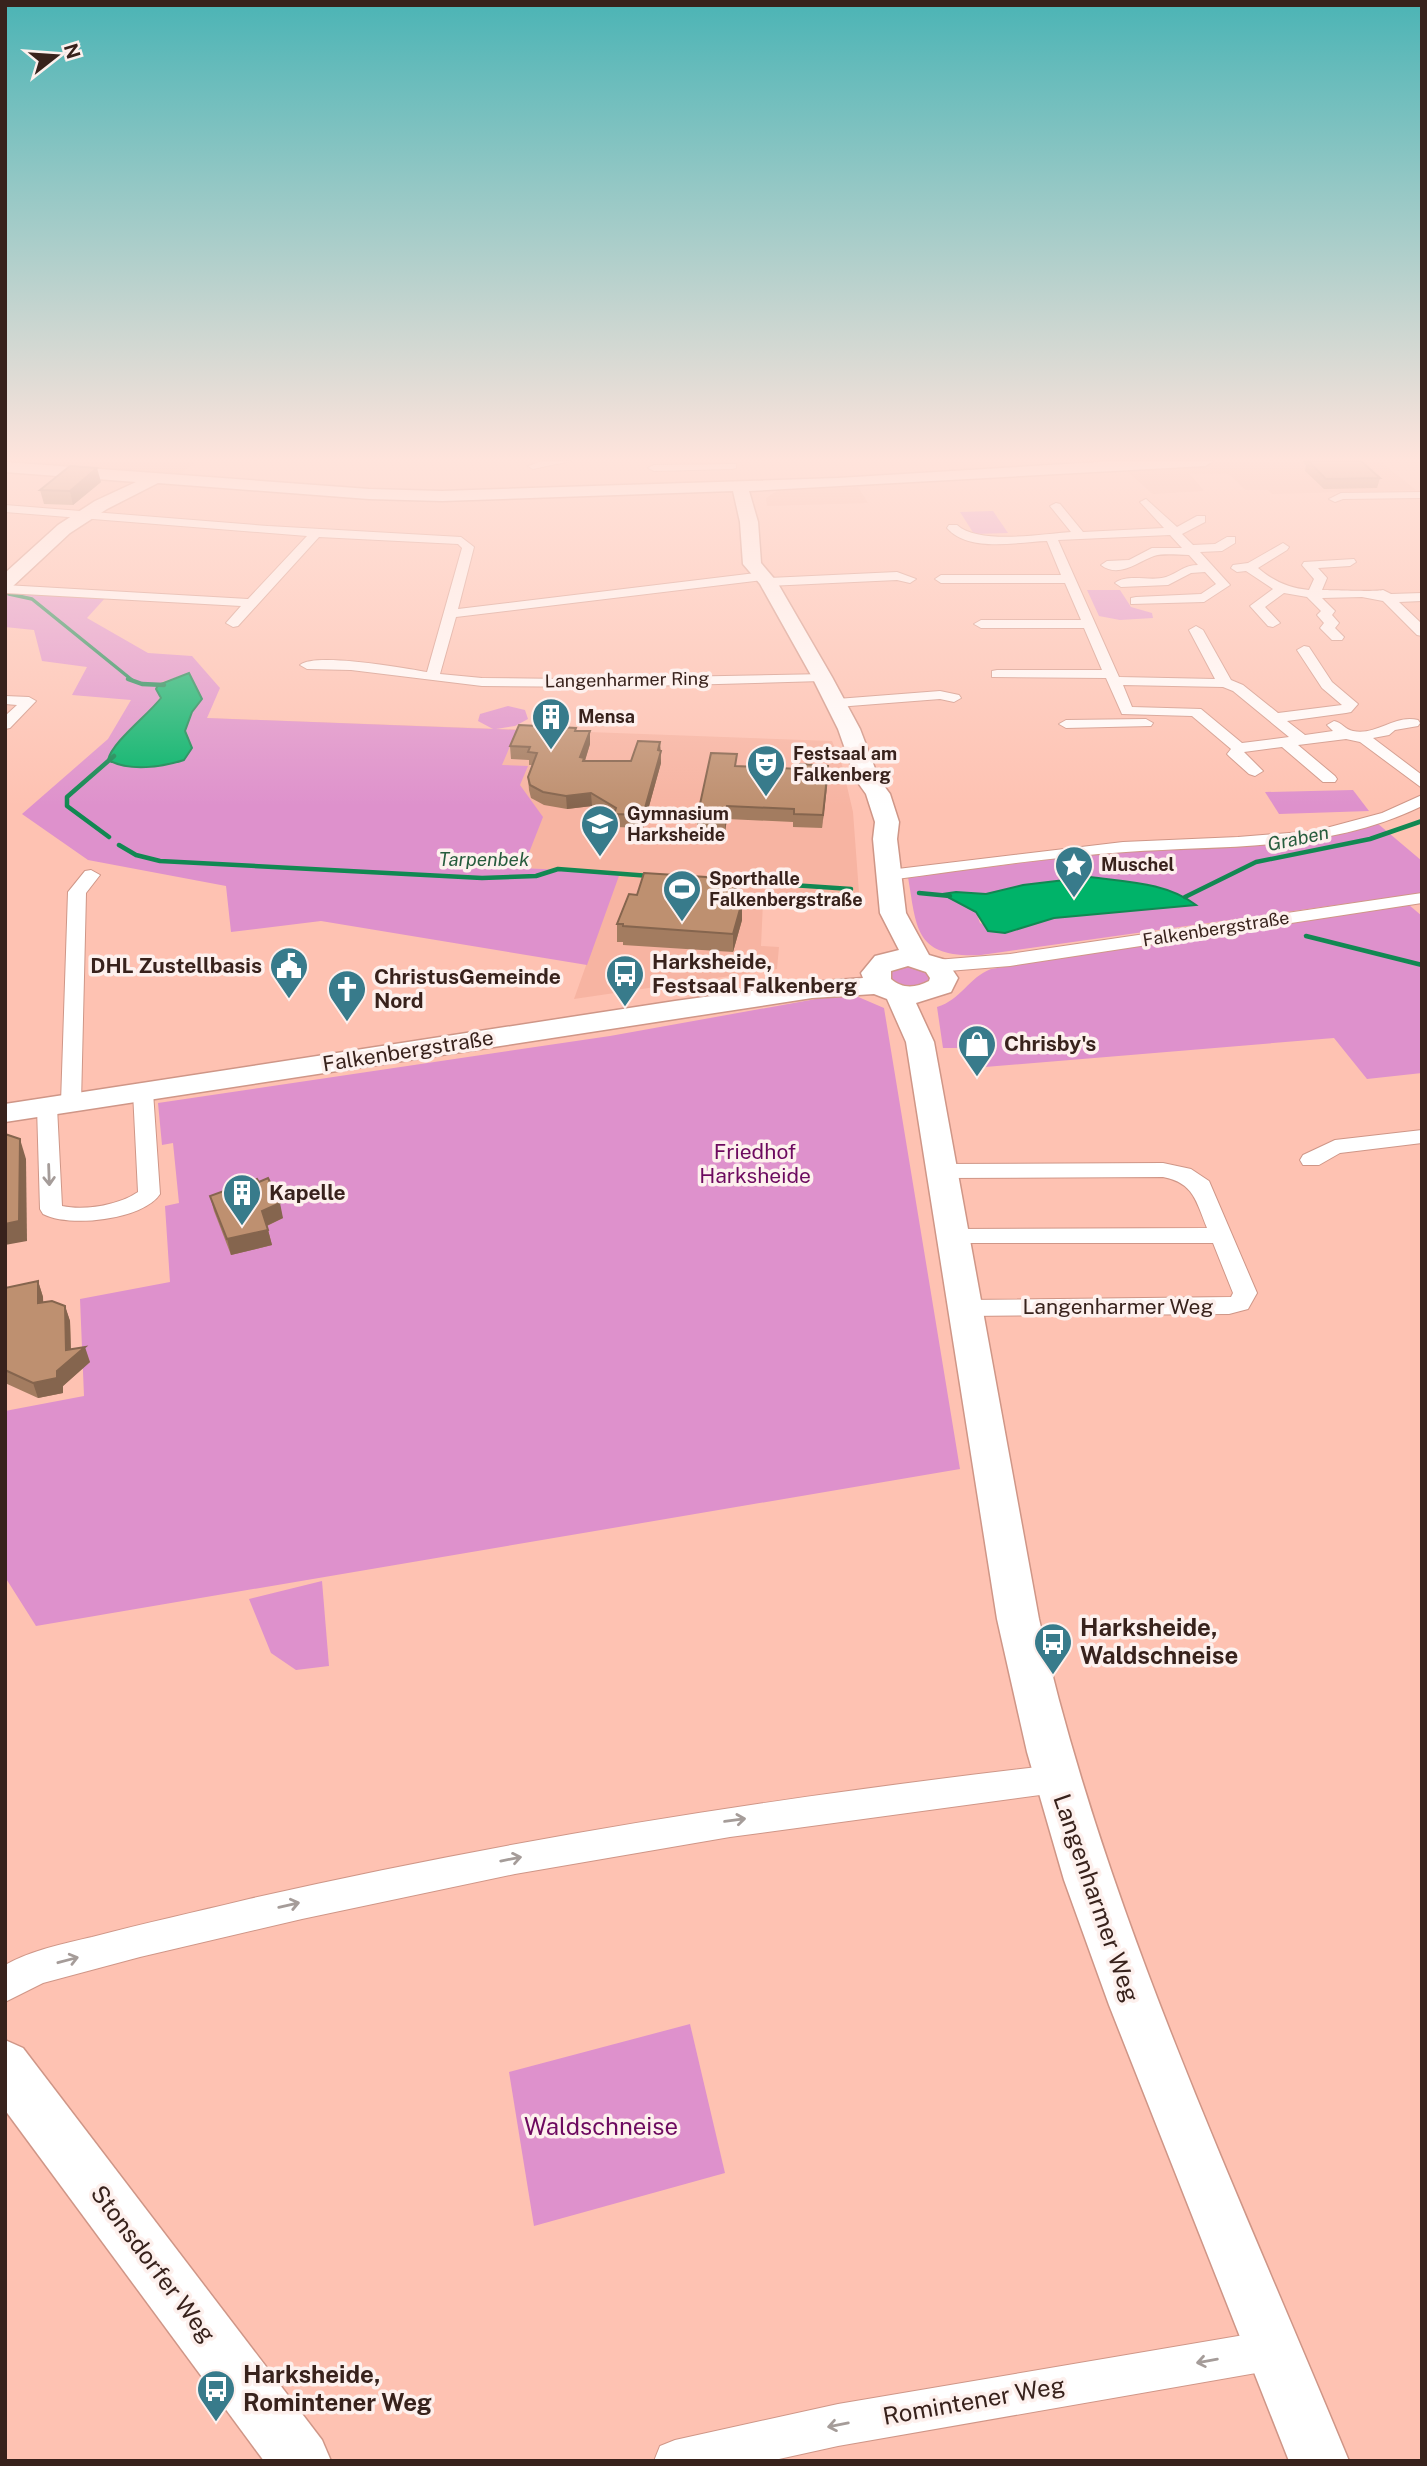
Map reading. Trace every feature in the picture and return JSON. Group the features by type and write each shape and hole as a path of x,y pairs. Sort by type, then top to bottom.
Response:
{"main road":[{"path":"763,576 837,703 868,780 867,794 874,822 885,839 893,913 908,976"},
{"name":"Falkenbergstraße","path":"5,1113 908,976"},
{"name":"Langenharmer Weg","path":"908,976 1025,1653 1055,1779 1114,1956 1319,2461"},
{"name":"Stonsdorfer Weg","path":"5,2066 301,2461"}],"street":[{"path":"233,623 277,576"},
{"path":"432,678 460,576"},
{"path":"450,614 766,579 894,576"},
{"path":"897,576 910,579"},
{"path":"1069,576 1127,711 1197,712 1239,748 1385,732 1390,727 1413,723"},
{"path":"1121,583 1169,581 1177,576"},
{"path":"1136,601 1205,598 1224,586 1216,576"},
{"path":"1258,576 1282,589 1314,594 1364,593 1388,598 1422,597"},
{"path":"1319,576 1321,578 1313,597 1328,611 1324,615 1332,624 1327,628 1337,637"},
{"path":"1365,578 1422,632"},
{"path":"942,579 1070,579"},
{"path":"1221,581 1261,579"},
{"path":"5,589 252,603"},
{"path":"1273,623 1257,606 1282,589"},
{"path":"982,624 1089,624"},
{"path":"1196,631 1225,683"},
{"path":"1274,718 1348,708 1351,703 1327,685 1304,650"},
{"name":"Langenharmer Ring","path":"307,665 352,666 432,678 531,682 822,677"},
{"path":"997,674 1225,683 1238,688 1302,740"},
{"path":"1156,681 1170,711"},
{"path":"837,703 940,695 954,698"},
{"path":"5,700 29,701 5,725"},
{"path":"1066,723 1153,723 1147,711"},
{"path":"1317,712 1350,735 1365,739 1422,783"},
{"path":"1285,742 1329,779"},
{"path":"1239,748 1236,755 1255,771"},
{"path":"1397,764 1422,760"},
{"path":"890,874 1114,848 1302,836 1370,822 1422,800"},
{"path":"91,875 76,892 51,1209 57,1215 72,1216 134,1205 149,1194 143,1092"},
{"name":"Falkenbergstraße","path":"908,976 1421,899"},
{"path":"1311,1160 1335,1147 1422,1136"},
{"name":"Langenharmer Weg","path":"940,1171 1177,1172 1201,1186 1245,1293 1243,1300 1234,1305 964,1308"},
{"path":"951,1237 1222,1235"},
{"path":"5,1985 27,1970 100,1951 298,1903 488,1863 732,1820 1055,1779"},
{"name":"Romintener Weg","path":"675,2461 838,2425 1274,2350"}],"shaded area":[{"path":"189,673 202,699 192,712 185,731 192,748 184,760 166,765 136,767 108,760 116,745 161,698 156,689 158,685"},
{"name":"Gymnasium Harksheide","path":"207,718 832,741 842,765 853,812 860,906 763,902 761,946 779,947 777,969 574,999 619,873 160,849"},
{"path":"1090,877 1159,887 1196,905 1054,918 1005,933 988,931 976,912 942,894 986,894 1023,885"}],"green space":[{"path":"1087,590 1120,590 1131,607 1152,613 1153,618 1120,620 1099,616"},
{"path":"5,591 106,597 87,618 148,653 192,656 220,688 207,718 493,729 478,721 480,714 508,706 525,710 528,719 515,726 496,729 517,730 502,765 528,766 520,785 543,817 523,868 620,873 587,965 321,921 231,932 226,886 88,860 22,814 108,739 131,700 72,695 87,667 42,661 34,630 5,627","holes":["189,673 202,698 192,712 185,731 192,748 154,766 136,767 112,763 120,741 157,703 162,682"]},
{"path":"1353,790 1369,811 1279,814 1265,792"},
{"path":"1377,823 1422,861 1422,893 981,955 959,955 931,946 923,937 914,912 908,877 1126,850 1330,836","holes":["1090,877 1159,887 1172,891 1194,905 1054,918 1005,933 980,923 976,912 943,894 986,894 1023,885"]},
{"path":"1409,905 1422,916 1422,1073 1367,1079 1334,1038 985,1067 980,1048 943,1048 937,1007 945,1004 977,977 991,969"},
{"path":"896,965 924,966 932,981 914,989 892,983 888,971"},
{"name":"Friedhof Harksheide","path":"849,993 884,1008 960,1469 36,1626 5,1577 5,1411 84,1396 80,1299 170,1282 165,1206 179,1203 173,1143 162,1145 158,1103 610,1036"},
{"path":"322,1581 329,1666 296,1670 271,1653 249,1599"},
{"name":"Waldschneise","path":"690,2024 725,2173 534,2226 509,2072"}],"building":[{"path":"519,725 590,731 580,757 584,758 583,761 631,761 638,741 660,742 658,750 661,751 643,815 614,814 616,808 591,793 566,796 543,792 530,785 528,777 537,753 528,752 530,747 510,746"},
{"path":"711,753 737,754 735,766 800,769 800,764 828,766 823,815 794,814 794,809 727,806 725,819 697,818"},
{"path":"644,873 737,879 731,901 742,902 733,934 617,924 629,894 637,895"},
{"path":"5,1134 20,1139 19,1221 5,1224"},
{"name":"Kapelle","path":"268,1178 280,1203 262,1211 268,1230 227,1239 210,1196 257,1179 259,1182"},
{"path":"38,1281 38,1303 52,1301 65,1306 66,1350 85,1347 57,1371 57,1378 33,1383 5,1370 5,1288"}],"waterway":[{"name":"Tarpenbek","path":"9,594 32,599 132,680"},
{"name":"Tarpenbek","path":"128,679 142,684 164,685"},
{"name":"Tarpenbek","path":"109,837 67,806 67,797 114,756"},
{"name":"Graben","path":"1185,897 1256,862 1370,839 1422,821"},
{"name":"Tarpenbek","path":"119,845 136,855 160,861 482,878 536,876 558,869 650,876"},
{"name":"Tarpenbek","path":"731,881 851,889"},
{"name":"Tarpenbek","path":"919,893 950,896"},
{"name":"Tarpenbek","path":"1306,936 1422,965"}],"place":[{"name":"Mensa","path":"551,751"},
{"name":"Festsaal am Falkenberg","path":"766,798"},
{"name":"Gymnasium Harksheide","path":"600,858"},
{"name":"Muschel","path":"1074,899"},
{"name":"Sporthalle Falkenbergstraße","path":"682,923"},
{"name":"DHL Zustellbasis","path":"289,1000"},
{"name":"Harksheide, Festsaal Falkenberg","path":"625,1008"},
{"name":"ChristusGemeinde Nord","path":"347,1023"},
{"name":"Chrisby's","path":"977,1078"},
{"name":"Kapelle","path":"242,1227"},
{"name":"Harksheide, Waldschneise","path":"1053,1676"},
{"name":"Harksheide, Romintener Weg","path":"216,2423"}]}
